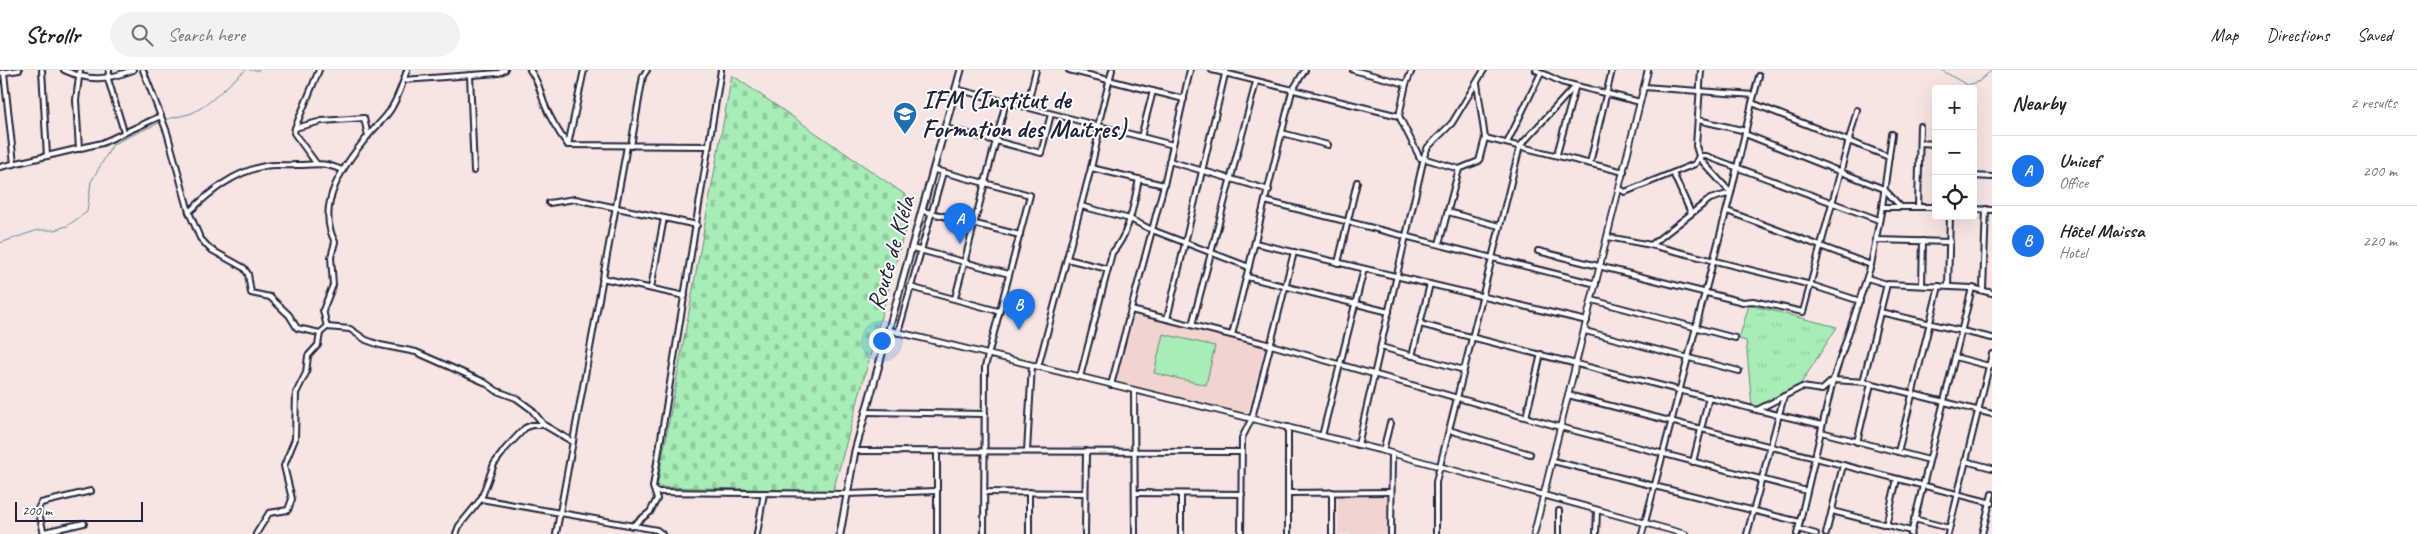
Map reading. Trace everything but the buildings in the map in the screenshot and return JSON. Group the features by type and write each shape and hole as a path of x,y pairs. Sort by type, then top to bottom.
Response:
{"main road":[{"name":"Route de Kléla","path":"840,534 855,451 935,170 961,70"}],"street":[{"path":"14,164 2,73 19,70"},
{"path":"42,70 47,156"},
{"path":"64,70 79,77 108,79 133,70"},
{"path":"79,148 76,100 80,70"},
{"path":"109,70 108,79 124,132"},
{"path":"143,70 164,124 189,212 200,238 210,249 244,268 248,274 251,293 270,297 289,315 297,328 320,333"},
{"path":"316,163 294,133 319,70"},
{"path":"327,327 322,310 333,285 331,257 335,242 328,230 327,216 342,170 390,110 407,70"},
{"path":"404,80 470,75 481,72 499,73 505,70"},
{"path":"530,70 538,82 545,104 568,145"},
{"path":"568,145 584,70"},
{"path":"556,534 615,209 643,76 647,70"},
{"path":"632,526 650,512 657,499 653,487 721,70"},
{"path":"1027,108 1036,70"},
{"path":"1069,70 1184,99"},
{"path":"1038,367 1091,168 1098,137 1098,126 1112,70"},
{"path":"1111,385 1164,185 1190,70"},
{"path":"1212,70 1225,71 1292,92 1399,116"},
{"path":"1232,335 1292,92 1305,70"},
{"path":"1353,70 1370,72 1406,84"},
{"path":"1412,70 1406,84 1399,116 1421,159 1459,169 1479,161 1485,138 1477,82"},
{"path":"1358,445 1406,236 1421,159 1428,147 1452,124 1484,70"},
{"path":"1536,70 1561,82 1640,102"},
{"path":"1590,163 1612,70"},
{"path":"1534,534 1648,70"},
{"path":"1700,70 1696,146 1700,156 1731,193"},
{"path":"1167,319 1225,71"},
{"path":"1506,142 1541,73"},
{"path":"470,75 474,171"},
{"path":"1642,534 1727,211 1758,76"},
{"path":"1192,325 1256,82"},
{"path":"1436,534 1436,482 1520,146 1575,86"},
{"path":"1557,154 1575,86"},
{"path":"1644,87 1754,95"},
{"path":"956,89 1173,145"},
{"path":"1141,137 1153,91"},
{"path":"955,298 1006,102"},
{"path":"1752,103 1889,157"},
{"path":"1538,251 1742,302 1758,302 1800,312 1804,311 1857,110"},
{"path":"946,128 1041,153 1051,114"},
{"path":"0,167 102,143 161,117"},
{"path":"295,128 322,121 364,118 368,136"},
{"path":"1698,120 1745,132 1884,189 1901,207"},
{"path":"1918,207 1920,126"},
{"path":"1282,133 1328,145"},
{"path":"1816,534 1797,532 1833,380 1868,278 1882,207 1892,134"},
{"path":"1485,138 1557,154 1624,172"},
{"path":"1920,143 1932,144"},
{"path":"568,145 709,146"},
{"path":"1700,156 1706,156 1879,220"},
{"path":"1620,189 1626,192 1695,164 1700,156"},
{"path":"1170,161 1269,190"},
{"path":"189,212 213,190 254,169 266,166 299,166 316,163 329,164 342,170"},
{"path":"1091,168 1164,185"},
{"path":"1439,244 1459,169"},
{"path":"935,170 1030,195 998,311 985,367 984,534"},
{"path":"898,333 943,172"},
{"path":"1673,172 1691,213"},
{"path":"1977,176 1992,176"},
{"path":"1080,376 1112,253 1122,242 1130,219 1139,179"},
{"path":"1338,263 1357,182"},
{"path":"1651,245 1710,199 1731,193"},
{"path":"549,203 575,199 697,225"},
{"path":"1266,201 1596,284"},
{"path":"1081,206 1130,219 1152,230 1249,267"},
{"path":"1882,207 1932,207"},
{"path":"1977,209 1992,210"},
{"path":"1983,289 1986,209"},
{"path":"923,211 1020,234"},
{"path":"1727,211 1871,265"},
{"path":"1448,212 1499,226"},
{"path":"651,288 664,218"},
{"path":"1948,286 1950,220"},
{"path":"1608,237 1651,245 1811,285 1860,300"},
{"path":"1876,240 1950,242"},
{"path":"1922,285 1923,241"},
{"path":"1255,243 1587,321"},
{"path":"912,248 1009,274"},
{"path":"1242,534 1242,438 1252,418 1294,252"},
{"path":"1068,259 1108,269"},
{"path":"1322,436 1364,269"},
{"path":"1247,277 1389,312"},
{"path":"602,278 685,296"},
{"path":"1868,278 1887,284 1972,288 1983,289 1992,293"},
{"path":"1412,356 1430,284"},
{"path":"1863,382 1887,284"},
{"path":"1898,452 1939,286"},
{"path":"910,287 998,311"},
{"path":"1832,511 1911,533 1972,288"},
{"path":"1592,300 1735,338"},
{"path":"1130,310 1271,345 1526,418 1807,491"},
{"path":"1880,312 1930,322 1992,338"},
{"path":"1420,324 1822,425"},
{"path":"256,534 269,514 288,510 292,499 284,466 295,439 296,393 306,373 308,356 318,344 320,333 327,327 350,329 366,340 380,346 416,352 484,382 497,391 516,398 531,409 544,425 573,442"},
{"path":"889,330 987,356 1080,376 1383,451 1544,497 1675,533 1685,534"},
{"path":"1585,331 1739,371"},
{"path":"1381,347 1464,370"},
{"path":"1526,418 1541,354"},
{"path":"1948,534 1978,410 1990,373 1989,366 1992,354"},
{"path":"1955,357 1989,366"},
{"path":"1027,451 1032,366"},
{"path":"1757,410 1802,387 1822,390 1833,380 1863,382 1992,414"},
{"path":"1857,442 1871,384"},
{"path":"1134,390 1135,534"},
{"path":"1568,395 1991,503"},
{"path":"1747,534 1784,396"},
{"path":"1693,462 1709,397"},
{"path":"866,412 985,414"},
{"path":"1383,451 1390,423"},
{"path":"456,534 458,526 481,500 494,464 506,448 525,428 532,425 544,425"},
{"path":"1288,427 1288,534"},
{"path":"1449,430 1530,454"},
{"path":"1821,432 1929,460"},
{"path":"855,451 1242,452"},
{"path":"937,451 937,534"},
{"path":"1085,534 1086,452"},
{"path":"1391,534 1392,454"},
{"path":"1553,460 1800,522"},
{"path":"1965,461 1992,468"},
{"path":"1826,534 1843,465"},
{"path":"1886,525 1897,479"},
{"path":"84,523 44,533 38,509 41,503 90,491"},
{"path":"656,492 847,494 937,491"},
{"path":"985,492 1086,492"},
{"path":"1029,492 1029,534"},
{"path":"1332,492 1332,534"},
{"path":"1288,493 1391,492"},
{"path":"757,534 764,493"},
{"path":"1135,493 1242,494"},
{"path":"1181,494 1181,534"},
{"path":"1982,534 1992,494"},
{"path":"481,500 657,530 662,534"},
{"path":"1559,534 1560,511"},
{"path":"1596,511 1596,534"},
{"path":"1914,519 1949,528"}],"shaded area":[{"path":"1135,315 1265,347 1247,414 1117,381"},
{"path":"1338,497 1388,497 1387,534 1338,534"}],"green space":[{"path":"732,75 913,200 833,491 657,487"},
{"path":"1749,305 1837,327 1800,385 1756,408 1752,407 1746,341 1739,339"},
{"path":"1163,334 1215,346 1206,385 1154,373"}],"waterway":[{"path":"164,120 192,113 202,108 246,70"},
{"path":"250,70 259,70"},
{"path":"1941,70 1967,85 1978,82 1992,70"},
{"path":"0,243 38,230 54,230 67,226 87,212 91,182 113,144 161,122"}],"place":[{"name":"IFM (Institut de Formation des Maitres)","path":"905,135"},
{"name":"Unicef","path":"960,244"},
{"name":"Hôtel Maissa","path":"1019,330"}]}
